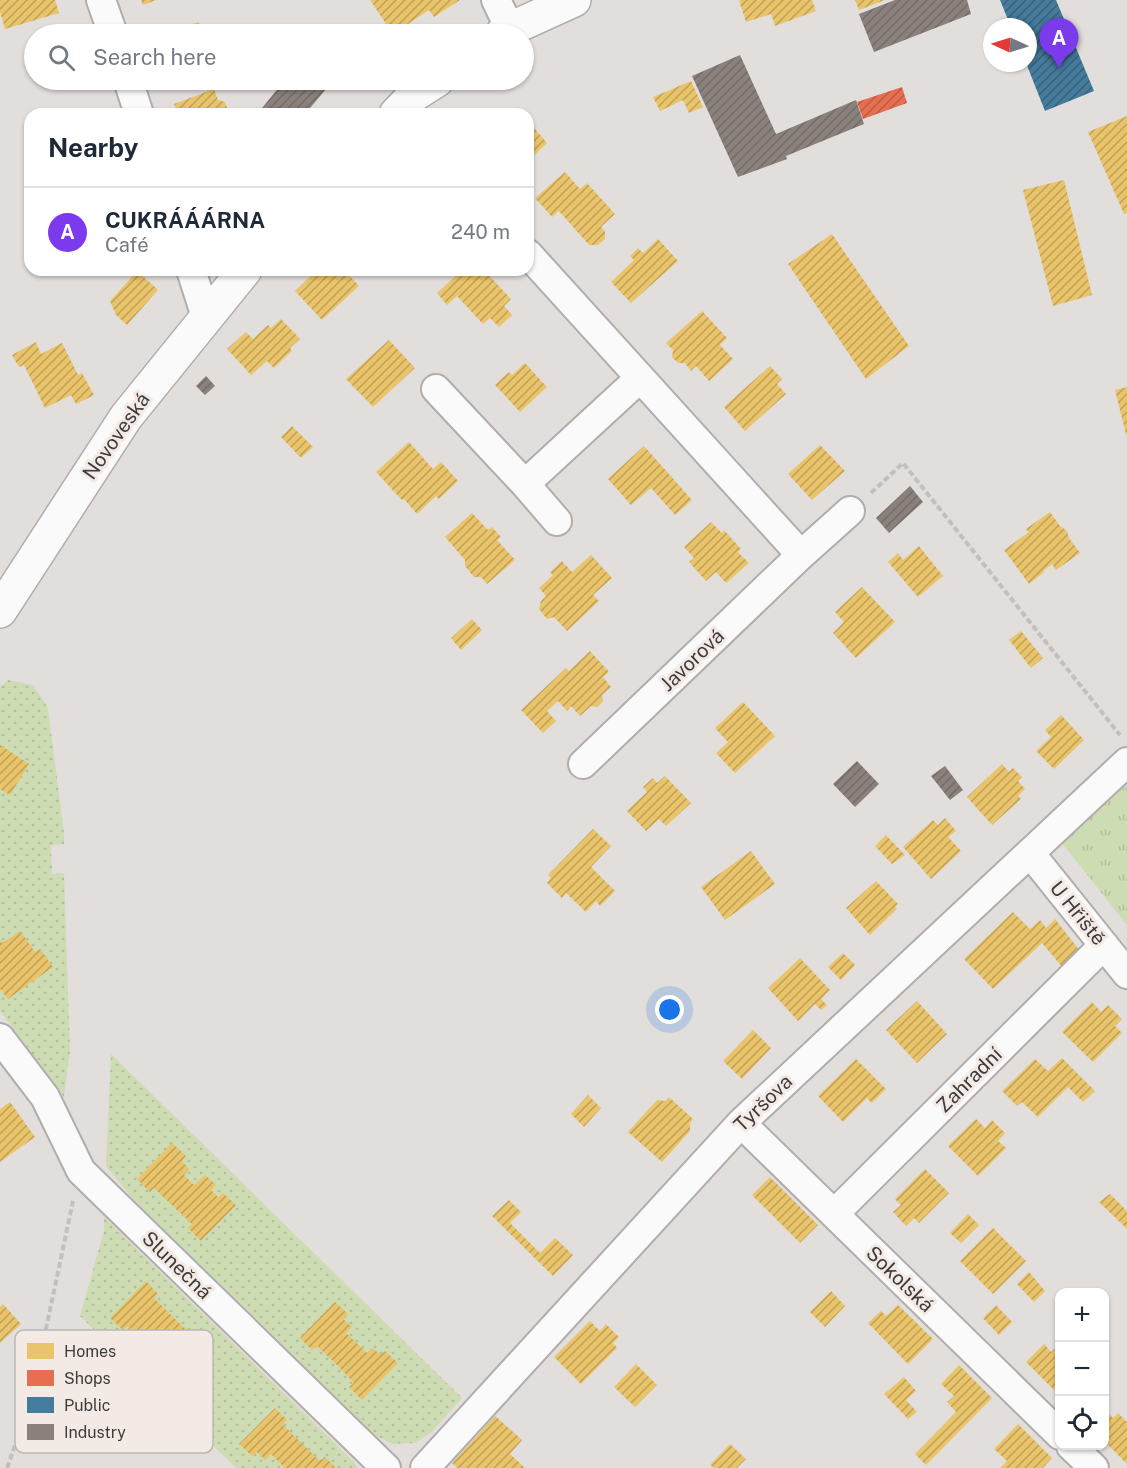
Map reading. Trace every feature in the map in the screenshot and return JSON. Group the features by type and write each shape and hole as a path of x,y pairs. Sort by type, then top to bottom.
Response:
{"street":[{"path":"101,0 109,24"},
{"path":"496,0 504,24"},
{"path":"523,24 574,0"},
{"path":"131,90 137,108"},
{"path":"402,108 421,90"},
{"path":"534,261 801,555"},
{"path":"193,276 206,317"},
{"name":"Novoveská","path":"0,612 126,417 240,276"},
{"path":"525,484 640,378"},
{"path":"436,389 525,484 556,521"},
{"name":"Javorová","path":"583,764 850,511"},
{"name":"Tyršova","path":"425,1468 741,1123 1127,762"},
{"name":"U Hřiště","path":"1030,853 1127,974"},
{"name":"Zahradní","path":"834,1214 1104,945"},
{"name":"Slunečná","path":"0,1038 45,1097 81,1171 386,1468"},
{"name":"Sokolská","path":"741,1123 1055,1431"},
{"path":"1075,1450 1094,1468"}],"path":[{"path":"850,511 903,463 1127,743"},
{"path":"45,1330 69,1213 81,1171"},
{"path":"7,1468 15,1445"}],"green space":[{"path":"8,680 33,685 48,708 64,833 64,844 51,845 52,874 64,873 70,1051 64,1097 0,1011 0,687"},
{"path":"1127,784 1127,925 1061,842"},
{"path":"111,1054 462,1398 432,1432 415,1443 393,1444 374,1435 134,1200 106,1166"},
{"path":"104,1217 358,1468 236,1468 213,1446 213,1330 94,1330 80,1316 104,1231"}],"building: Homes":[{"path":"0,0 55,0 59,13 5,29 0,12"},
{"path":"141,0 156,0 143,5"},
{"path":"370,0 460,0 434,17 429,10 408,24 386,24"},
{"path":"739,0 812,0 816,11 775,26 771,14 746,22"},
{"path":"855,0 885,0 859,10"},
{"path":"691,81 703,107 689,113 683,100 660,111 653,97"},
{"path":"214,90 218,100 225,102 227,108 176,108 174,104"},
{"path":"1127,116 1127,213 1124,214 1088,132"},
{"path":"534,128 547,143 534,155"},
{"path":"565,172 580,189 587,183 615,214 601,227 605,231 605,239 598,245 589,245 559,211 552,217 535,198"},
{"path":"1064,180 1092,295 1053,306 1023,190"},
{"path":"832,234 909,346 866,379 788,264"},
{"path":"658,239 678,261 631,303 611,282 634,260 630,256 638,248 643,253"},
{"path":"132,276 143,276 158,290 127,325 116,315 110,301"},
{"path":"311,276 350,276 359,286 322,320 295,291"},
{"path":"455,276 490,276 511,299 504,306 512,315 499,327 490,318 483,324 457,296 447,305 437,293"},
{"path":"702,311 727,338 720,345 733,359 709,381 696,366 691,371 685,363 678,363 672,357 673,350 666,343"},
{"path":"281,319 300,339 290,348 292,351 274,368 267,361 251,375 227,349 246,332 253,339 268,325 271,328"},
{"path":"389,340 415,368 373,407 346,379"},
{"path":"36,342 41,354 62,343 78,375 82,373 94,395 76,404 71,395 45,408 24,365 19,367 12,355"},
{"path":"525,363 547,387 520,412 495,385 509,372 512,375"},
{"path":"770,366 782,379 777,384 786,394 745,431 724,407"},
{"path":"1127,387 1127,434 1126,434 1115,390"},
{"path":"292,426 313,447 301,458 281,437"},
{"path":"409,442 433,469 441,462 458,481 439,499 436,496 417,514 376,472"},
{"path":"820,445 845,471 812,500 788,474"},
{"path":"644,446 692,500 675,515 651,488 631,505 608,479"},
{"path":"1050,512 1060,526 1067,531 1069,538 1080,553 1056,570 1052,564 1029,584 1004,550 1029,532 1026,529"},
{"path":"472,513 488,530 492,527 501,537 497,540 515,560 487,584 481,577 474,577 465,566 465,560 445,537"},
{"path":"711,522 722,533 724,530 741,549 738,552 749,563 726,583 716,572 706,581 689,562 694,558 684,547"},
{"path":"919,546 943,576 918,597 888,562 898,553 903,560"},
{"path":"591,555 612,578 593,595 599,601 567,631 554,617 547,619 539,609 541,601 546,596 539,588 553,575 550,572 562,561 572,572"},
{"path":"862,587 895,622 856,658 833,633 844,622 835,612"},
{"path":"472,619 482,630 461,650 451,638"},
{"path":"1021,631 1043,658 1031,668 1009,640"},
{"path":"590,651 609,672 603,677 611,687 602,695 603,701 597,707 591,706 580,716 571,706 567,711 558,701 547,711 556,721 543,733 521,710 566,668 569,671"},
{"path":"743,702 775,736 735,773 716,753 728,742 715,728"},
{"path":"1061,715 1084,740 1054,769 1036,751 1051,737 1045,730"},
{"path":"0,745 29,764 10,795 0,789"},
{"path":"1002,764 1009,772 1013,768 1022,777 1018,781 1025,789 1018,796 1021,799 992,825 967,797"},
{"path":"665,776 691,803 666,826 659,819 646,831 627,811 647,792 643,787 653,778 657,783"},
{"path":"945,818 956,831 948,837 961,851 931,879 903,847 933,820 938,825"},
{"path":"593,829 611,846 591,867 615,891 600,906 596,901 586,912 566,893 562,898 547,883 551,878 548,875"},
{"path":"886,835 905,855 892,864 875,846"},
{"path":"751,851 775,884 725,920 701,887"},
{"path":"876,881 898,904 895,907 897,909 870,935 846,908"},
{"path":"1013,912 1030,929 1040,920 1046,928 1055,919 1080,951 1063,968 1042,943 993,989 964,959"},
{"path":"20,931 35,952 40,949 53,967 8,999 0,989 0,940 2,943"},
{"path":"843,953 855,965 841,980 828,967"},
{"path":"800,958 830,990 821,999 827,1005 821,1010 815,1004 798,1021 768,988"},
{"path":"917,1001 947,1034 917,1063 886,1030"},
{"path":"1092,1002 1101,1012 1108,1005 1122,1019 1115,1026 1122,1033 1093,1062 1062,1032"},
{"path":"753,1030 771,1048 742,1079 723,1061"},
{"path":"1062,1058 1095,1091 1083,1102 1068,1087 1038,1117 1022,1102 1017,1106 1002,1091 1035,1059 1048,1071"},
{"path":"856,1059 886,1089 872,1103 867,1098 843,1122 818,1096"},
{"path":"588,1095 601,1108 584,1127 571,1114"},
{"path":"669,1097 693,1119 689,1124 690,1131 662,1162 628,1132 657,1100 665,1101"},
{"path":"10,1102 35,1137 0,1162 0,1109"},
{"path":"976,1119 985,1128 992,1120 1005,1133 998,1141 1006,1148 978,1176 948,1146"},
{"path":"172,1143 186,1156 182,1161 189,1169 184,1175 194,1185 205,1175 216,1185 211,1190 218,1197 223,1193 236,1205 201,1241 188,1228 192,1224 154,1188 150,1192 137,1179"},
{"path":"925,1169 949,1193 919,1223 914,1218 906,1226 893,1212 901,1205 895,1199"},
{"path":"770,1177 818,1225 800,1243 752,1195"},
{"path":"1110,1194 1127,1211 1127,1229 1099,1202"},
{"path":"509,1200 521,1212 510,1223 540,1253 555,1238 573,1255 553,1276 492,1216"},
{"path":"968,1214 979,1225 961,1243 950,1233"},
{"path":"993,1228 1026,1261 993,1294 960,1261"},
{"path":"1029,1272 1045,1291 1034,1302 1017,1284"},
{"path":"146,1281 158,1294 154,1298 187,1330 144,1330 142,1328 132,1330 128,1326 123,1330 110,1318"},
{"path":"831,1291 845,1306 825,1327 810,1312"},
{"path":"335,1302 348,1314 343,1319 352,1327 346,1333 367,1353 372,1348 381,1355 385,1351 398,1363 362,1400 349,1387 354,1383 336,1364 317,1346 312,1350 300,1338"},
{"path":"3,1304 21,1324 0,1343 0,1307"},
{"path":"898,1305 933,1339 908,1364 868,1323 881,1311 886,1316"},
{"path":"996,1305 1012,1322 999,1335 983,1318"},
{"path":"590,1321 600,1331 606,1324 619,1337 613,1343 617,1348 581,1384 554,1357"},
{"path":"1044,1344 1051,1352 1055,1348 1055,1389 1054,1390 1026,1362"},
{"path":"636,1364 657,1385 635,1407 614,1387"},
{"path":"959,1365 992,1398 926,1465 915,1454 956,1412 947,1402 954,1396 941,1384"},
{"path":"904,1377 916,1391 906,1400 917,1412 908,1419 884,1394"},
{"path":"275,1408 287,1420 283,1425 320,1461 325,1457 336,1468 285,1468 271,1454 265,1460 257,1452 252,1456 239,1444"},
{"path":"1118,1413 1127,1422 1127,1464 1109,1446 1109,1414 1113,1418"},
{"path":"495,1416 522,1440 510,1454 525,1468 457,1468 452,1463"},
{"path":"1018,1424 1052,1458 1043,1468 1000,1468 1007,1461 994,1449"},
{"path":"730,1444 746,1459 737,1468 714,1468 710,1465"}],"building: Shops":[{"path":"902,87 907,103 863,119 857,102"}],"building: Public":[{"path":"1000,0 1056,0 1094,91 1045,111 1030,72 1037,72 1037,18 1007,18"}],"building: Industry":[{"path":"895,0 967,0 971,14 874,52 859,14"},
{"path":"740,55 776,134 856,100 864,124 786,156 787,159 738,177 692,76"},
{"path":"277,90 325,90 310,108 262,108"},
{"path":"206,376 215,386 205,395 196,386"},
{"path":"910,486 923,502 889,533 876,518"},
{"path":"857,761 879,784 855,807 833,784"},
{"path":"945,766 963,790 950,800 931,776"}],"place":[{"name":"CUKRÁÁÁRNA","path":"1059,68"}]}
